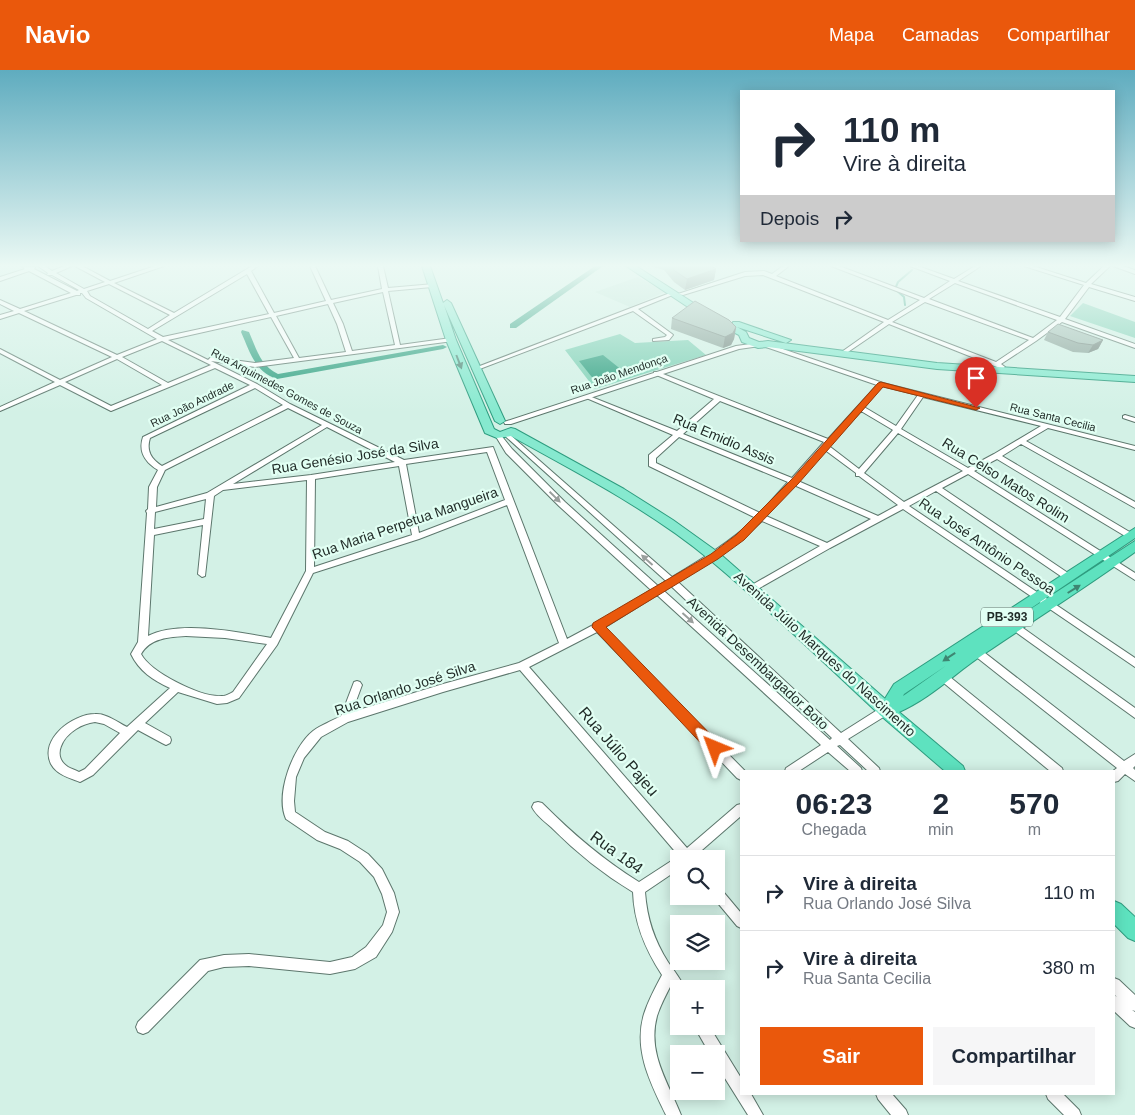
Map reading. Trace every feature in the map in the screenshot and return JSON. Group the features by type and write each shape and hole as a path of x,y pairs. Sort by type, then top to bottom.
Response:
{"highway":[{"name":"PB-393","path":"886,710 899,689 972,648 1016,627 1049,604 1133,538"},
{"name":"PB-393","path":"886,710 912,699 1036,597 1068,577 1105,559"},
{"name":"Avenida Júlio Marques do Nascimento","path":"886,710 956,770"},
{"path":"1115,912 1135,931"}],"main road":[{"path":"442,315 451,340 501,429"},
{"path":"452,315 501,429"},
{"path":"716,315 746,334 766,342 937,366 1135,380"},
{"path":"746,334 748,342 806,345 845,352 999,366 1135,372"},
{"name":"Avenida Júlio Marques do Nascimento","path":"501,429 660,518 714,556 753,588 886,710"}],"street":[{"path":"30,315 117,357 168,386"},
{"name":"Rua Arquimedes Gomes de Souza","path":"119,315 162,339 227,370 326,425 402,462"},
{"path":"148,331 174,315"},
{"path":"0,410 117,357 162,339 274,315 297,359"},
{"path":"335,315 350,353"},
{"path":"390,315 398,347"},
{"path":"475,370 619,315"},
{"path":"642,315 670,335 667,338 655,340"},
{"path":"870,315 999,366 1066,315"},
{"path":"845,352 900,315"},
{"path":"966,315 1034,340"},
{"path":"1051,315 1135,346"},
{"path":"1063,319 1135,342"},
{"path":"738,347 746,334"},
{"path":"227,370 297,359 451,340"},
{"name":"Rua João Mendonça","path":"501,429 656,373 738,347 766,342"},
{"name":"Rua Santa Cecilia","path":"766,342 881,384 1135,448"},
{"path":"0,351 111,409 217,365"},
{"path":"203,358 255,365"},
{"name":"Rua José Antônio Pessoa","path":"656,373 828,445 859,474 904,506 1135,663"},
{"name":"Rua Orlando José Silva","path":"143,1027 205,965 224,961 249,960 330,968 355,963 371,952 388,928 393,912 388,893 378,873 364,858 344,845 321,836 290,815 288,801 291,777 300,755 318,734 345,719 443,688 522,666 598,627 714,556 740,537 761,517 828,445 881,384"},
{"name":"Rua João Andrade","path":"162,469 151,463 146,454 144,444 147,437 255,385"},
{"path":"859,474 897,429 922,394"},
{"name":"Rua Emidio Assis","path":"587,397 680,434 878,519"},
{"path":"719,398 652,457 652,464 761,517 827,546"},
{"path":"288,405 162,469 153,487 142,644 136,654 138,661 155,676 177,687 218,700 227,700 236,695 274,642 310,571 311,477"},
{"name":"Rua Celso Matos Rolim","path":"861,408 968,471 1135,577"},
{"path":"1125,418 1135,420"},
{"path":"150,511 210,495 326,425"},
{"path":"753,588 827,546 997,456 1048,426"},
{"path":"501,429 490,449 564,644"},
{"name":"Avenida Desembargador Boto","path":"501,429 672,582 874,770"},
{"name":"Avenida Desembargador Boto","path":"501,429 509,451 536,478 856,770"},
{"path":"1021,441 1135,505"},
{"name":"Rua Genésio José da Silva","path":"223,488 311,477 490,449"},
{"name":"Rua Celso Matos Rolim","path":"997,456 1133,538"},
{"path":"402,462 416,537"},
{"path":"536,478 549,472"},
{"path":"937,488 1068,577"},
{"path":"202,574 210,495"},
{"name":"Rua Maria Perpetua Mangueira","path":"310,571 416,537 509,501"},
{"path":"149,533 207,521"},
{"path":"598,627 740,774"},
{"path":"1016,627 1135,714"},
{"path":"142,644 152,638 170,633 217,632 274,642"},
{"path":"972,648 1135,776"},
{"name":"Rua Júlio Pajeu","path":"522,666 677,850"},
{"path":"942,676 1057,770"},
{"path":"345,719 357,685"},
{"path":"128,732 98,718 88,718 66,731 53,750 53,758 63,770 71,774 80,777 89,772 136,724 177,687"},
{"path":"791,770 828,745 840,740 886,710"},
{"path":"136,724 166,740"},
{"path":"1115,777 1135,759"},
{"name":"Rua 184","path":"538,807 593,858 615,875 639,889 642,921 647,940 673,980"},
{"path":"695,850 740,810"},
{"path":"639,889 670,869"},
{"path":"725,903 740,921"},
{"path":"669,974 650,1016 646,1043 656,1076 674,1115"},
{"path":"1115,986 1135,1004"},
{"path":"1115,1003 1135,1021"},
{"path":"707,1035 740,1089"},
{"path":"744,1095 756,1115"},
{"path":"885,1095 901,1115"},
{"path":"1055,1095 1074,1115"}],"shaded area":[{"path":"1115,315 1135,322 1135,338 1070,316"},
{"path":"620,334 635,343 688,340 706,355 595,389 565,350"},
{"path":"603,355 623,371 595,381 579,361"}],"building":[{"path":"676,315 720,315 736,327 733,333 725,337 672,318"},
{"path":"1058,324 1103,340 1093,345 1078,343 1048,332"}],"waterway":[{"path":"513,326 529,315"},
{"path":"245,332 259,362"},
{"path":"260,365 265,371 277,377 443,347"}],"route":[{"path":"715,748 598,627 714,556 740,537 794,482 881,384 976,408"}]}
